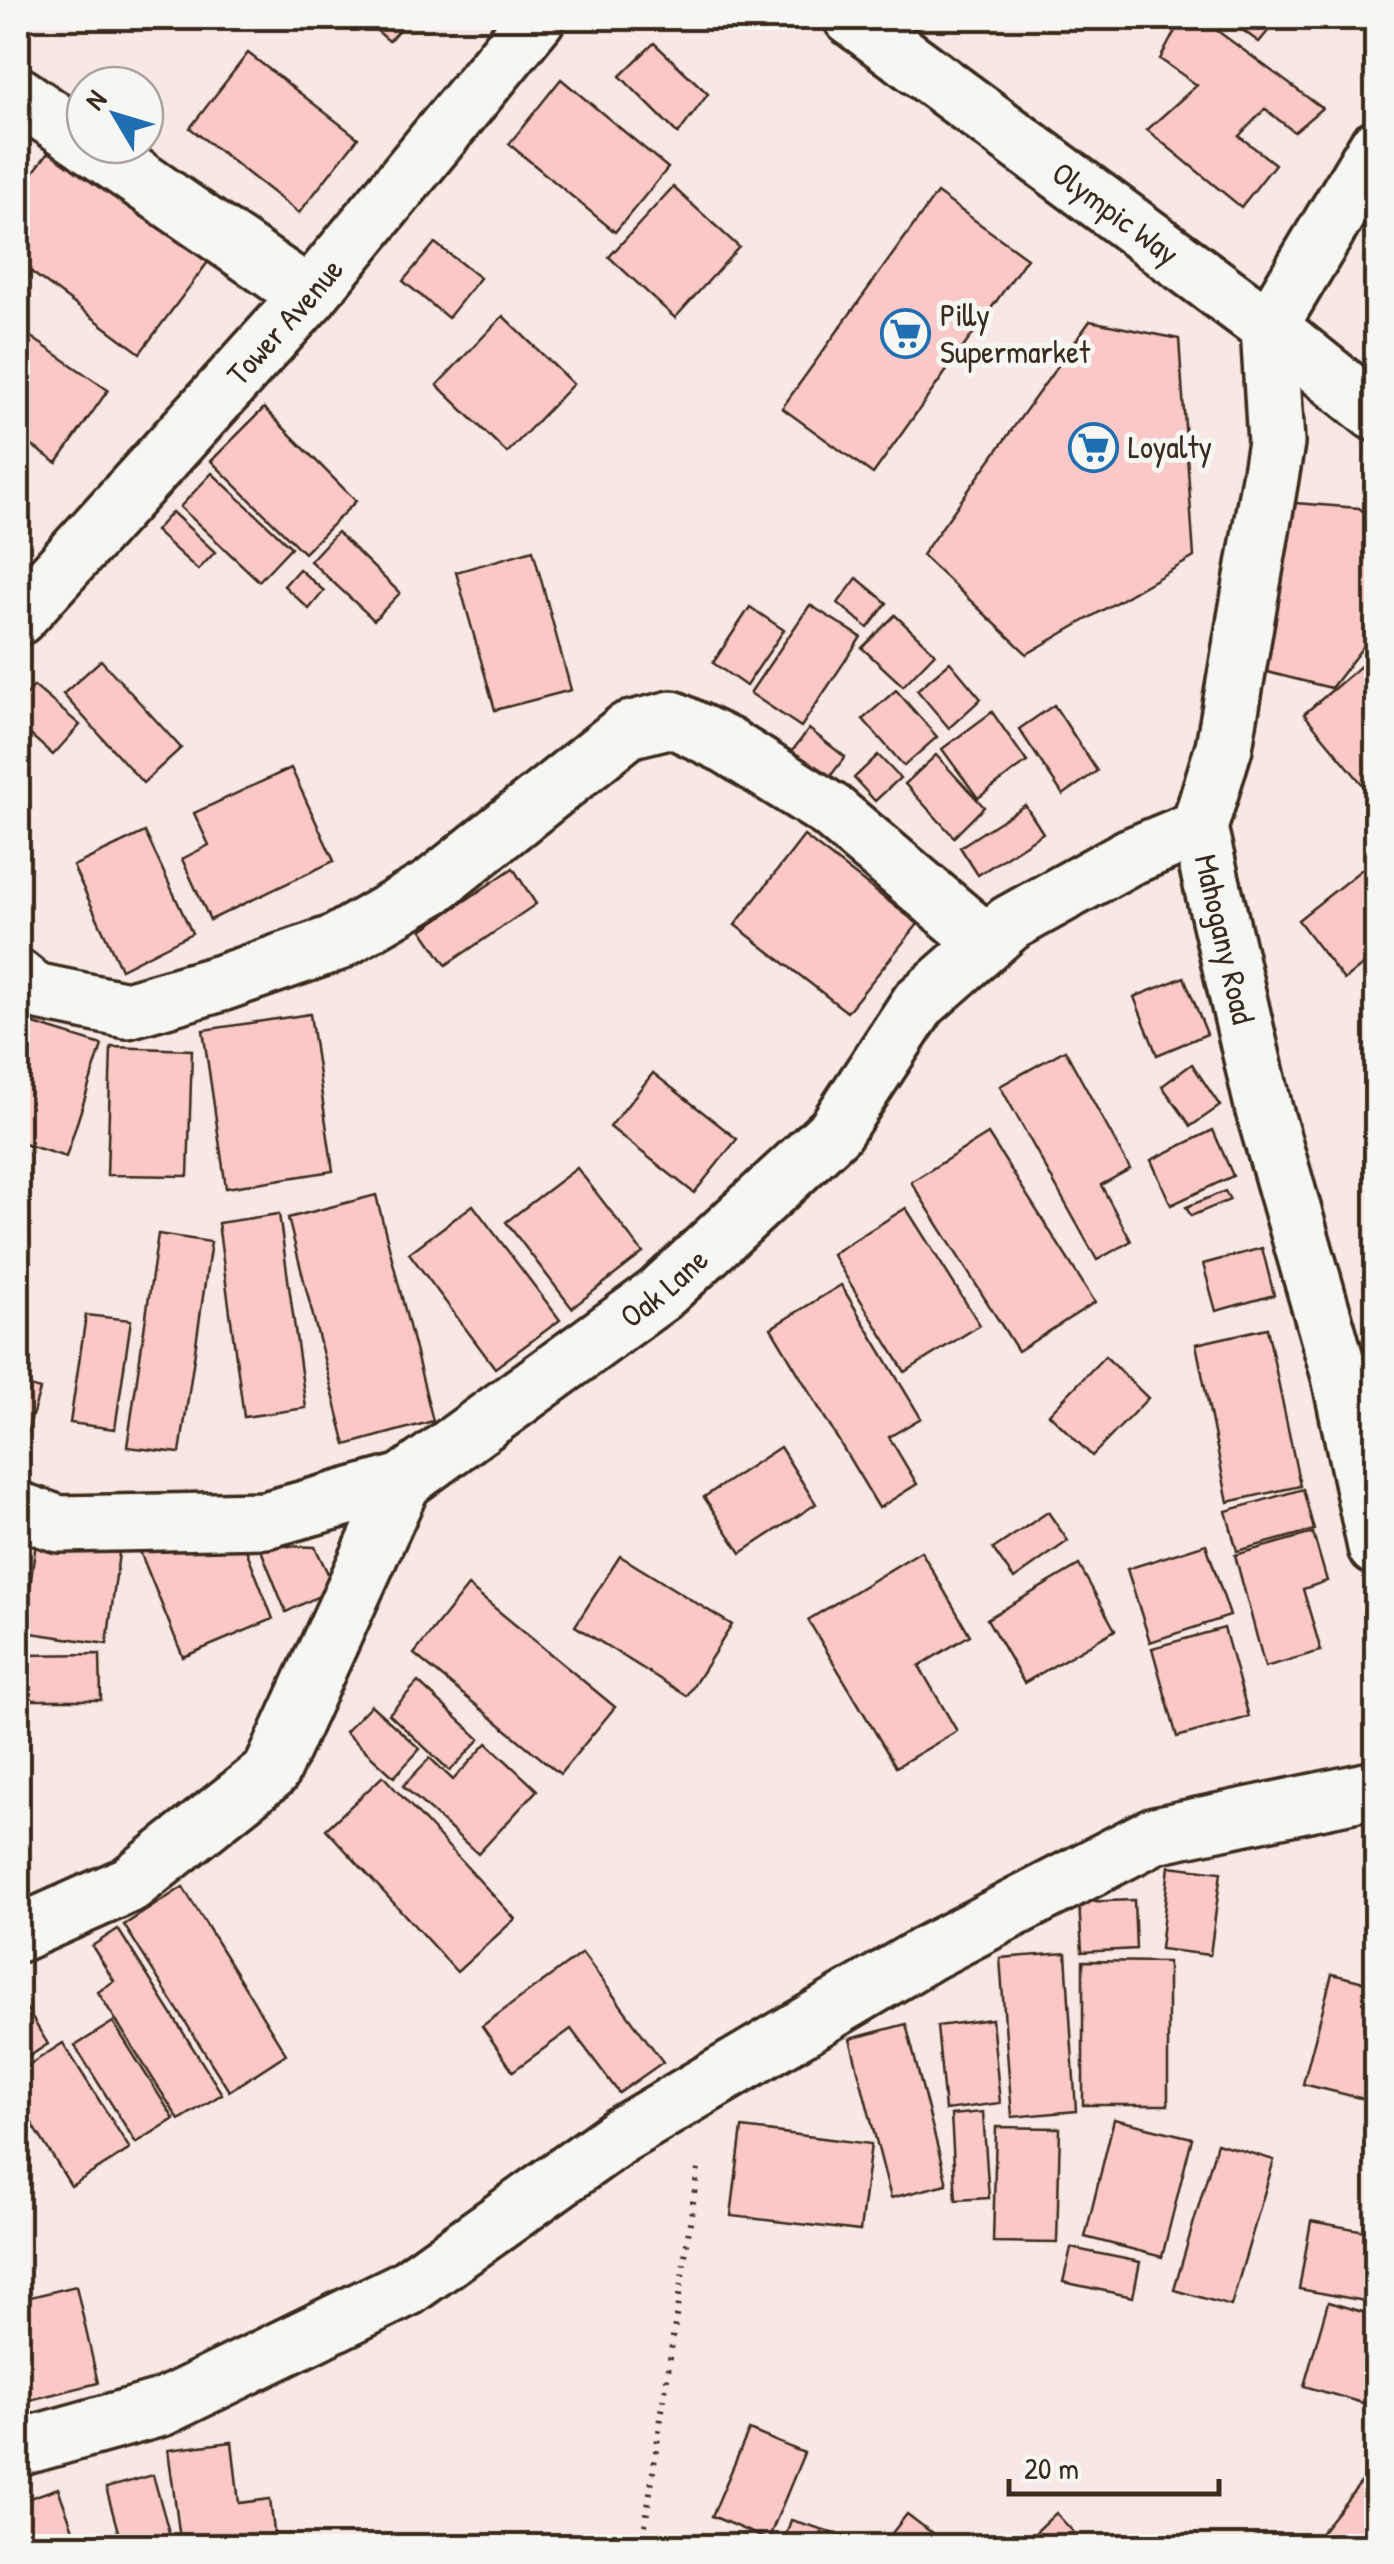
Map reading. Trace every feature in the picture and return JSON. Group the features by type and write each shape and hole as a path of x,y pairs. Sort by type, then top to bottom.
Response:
{"street":[{"name":"Tower Avenue","path":"18,617 309,296 538,18"},
{"name":"Olympic Way","path":"852,18 1269,327 1376,413"},
{"path":"18,95 65,127"},
{"path":"1269,327 1376,148"},
{"path":"120,165 309,296"},
{"name":"Mahogany Road","path":"1269,327 1276,442 1224,747 1198,828 1264,1110 1340,1376 1376,1547"},
{"path":"18,978 34,991 126,1010 222,983 336,943 432,886 628,730 672,719 728,746 831,811 987,943"},
{"name":"Oak Lane","path":"18,1510 59,1524 266,1520 404,1482 672,1282 835,1131 920,1003 1010,923 1129,857 1198,828"},
{"path":"18,1934 130,1884 271,1772 404,1482"},
{"path":"18,2448 161,2408 407,2288 620,2135 930,1952 1155,1835 1376,1789"}],"path":[{"path":"642,2546 700,2155 678,2101"}],"building":[{"path":"362,18 409,18 389,41"},
{"path":"1182,18 1200,18 1322,108 1294,132 1265,109 1239,136 1275,164 1241,207 1147,130 1197,85 1160,59"},
{"path":"1226,18 1279,18 1259,42"},
{"path":"654,43 708,94 678,134 620,76"},
{"path":"248,53 358,138 299,213 190,128"},
{"path":"561,79 668,168 615,232 509,144"},
{"path":"56,142 65,149 65,165 87,165 211,258 140,353 18,262 18,193"},
{"path":"673,187 739,247 675,318 609,257"},
{"name":"Pilly Supermarket","path":"937,193 1027,258 873,474 782,408"},
{"path":"435,243 480,278 448,318 403,281"},
{"path":"503,316 573,384 507,453 437,385"},
{"name":"Loyalty","path":"1090,321 1179,339 1194,557 1027,654 922,555"},
{"path":"18,328 108,390 57,463 18,436"},
{"path":"264,408 356,501 304,553 211,461"},
{"path":"212,473 291,547 259,581 180,507"},
{"path":"1269,501 1359,508 1376,521 1376,630 1331,688 1267,672"},
{"path":"172,512 215,552 198,570 155,531"},
{"path":"337,532 400,593 374,620 310,561"},
{"path":"533,550 571,690 495,710 456,572"},
{"path":"299,569 324,591 309,609 284,586"},
{"path":"857,578 887,603 868,628 838,603"},
{"path":"810,605 861,637 801,727 750,693"},
{"path":"750,607 784,630 746,686 713,663"},
{"path":"895,615 935,653 903,686 862,648"},
{"path":"1376,653 1376,794 1373,797 1304,714"},
{"path":"101,660 181,748 143,783 63,694"},
{"path":"950,662 981,699 949,728 917,690"},
{"path":"34,686 80,725 53,755 18,724 18,706"},
{"path":"896,690 937,737 904,766 863,719"},
{"path":"1054,705 1097,771 1063,795 1019,729"},
{"path":"992,712 1027,762 978,798 942,749"},
{"path":"809,729 845,757 825,783 789,755"},
{"path":"878,755 900,778 875,801 854,778"},
{"path":"936,755 984,807 954,837 905,784"},
{"path":"291,768 334,861 210,920 182,859 209,845 194,813"},
{"path":"1025,805 1043,833 978,875 960,847"},
{"path":"145,832 192,933 121,969 73,866"},
{"path":"804,836 918,924 847,1012 735,925"},
{"path":"1376,858 1376,954 1344,980 1298,920"},
{"path":"513,868 536,904 446,965 422,930"},
{"path":"1184,977 1207,1034 1157,1055 1134,997"},
{"path":"310,1014 333,1171 226,1188 203,1030"},
{"path":"18,1019 102,1045 66,1157 18,1142"},
{"path":"111,1047 192,1050 188,1176 107,1175"},
{"path":"1065,1050 1130,1169 1101,1185 1131,1241 1097,1260 1000,1086"},
{"path":"1192,1064 1220,1106 1191,1126 1162,1086"},
{"path":"653,1073 737,1139 694,1193 610,1127"},
{"path":"1213,1130 1233,1176 1171,1205 1151,1160"},
{"path":"988,1134 1095,1302 1018,1351 911,1182"},
{"path":"577,1168 643,1253 572,1308 506,1222"},
{"path":"1225,1191 1230,1200 1191,1216 1186,1207"},
{"path":"376,1195 433,1421 346,1445 288,1218"},
{"path":"473,1205 560,1320 495,1368 409,1253"},
{"path":"906,1208 980,1325 905,1372 832,1254"},
{"path":"279,1214 306,1408 244,1417 218,1223"},
{"path":"158,1234 211,1242 180,1453 127,1447"},
{"path":"1262,1248 1274,1295 1216,1311 1203,1264"},
{"path":"841,1285 921,1418 889,1437 917,1484 879,1508 771,1328"},
{"path":"86,1315 131,1320 115,1429 70,1423"},
{"path":"1267,1328 1300,1486 1228,1502 1196,1344"},
{"path":"1105,1356 1148,1398 1092,1456 1049,1414"},
{"path":"18,1383 40,1390 18,1462"},
{"path":"780,1447 816,1504 741,1553 704,1497"},
{"path":"1303,1489 1314,1530 1237,1551 1226,1511"},
{"path":"1048,1512 1068,1541 1014,1579 993,1549"},
{"path":"1313,1533 1327,1581 1303,1589 1321,1651 1265,1667 1235,1555"},
{"path":"242,1539 273,1619 183,1657 139,1549"},
{"path":"36,1542 119,1553 107,1644 24,1632"},
{"path":"1206,1544 1230,1616 1150,1642 1127,1569"},
{"path":"259,1545 315,1547 335,1588 286,1612"},
{"path":"921,1551 970,1635 919,1666 957,1731 896,1767 808,1620"},
{"path":"620,1556 732,1625 687,1696 575,1626"},
{"path":"1079,1565 1115,1630 1024,1683 987,1619"},
{"path":"468,1586 615,1707 560,1774 414,1654"},
{"path":"1224,1628 1249,1717 1177,1737 1152,1648"},
{"path":"100,1654 101,1700 18,1700 18,1655"},
{"path":"418,1682 480,1739 450,1771 389,1714"},
{"path":"371,1705 420,1749 394,1777 345,1732"},
{"path":"487,1743 537,1790 478,1854 403,1786 430,1758 453,1780"},
{"path":"383,1776 515,1919 457,1972 326,1829"},
{"path":"1169,1866 1221,1872 1210,1955 1160,1949"},
{"path":"183,1887 286,2054 229,2091 124,1925"},
{"path":"1134,1900 1136,1949 1082,1952 1079,1902"},
{"path":"118,1929 222,2094 179,2120 98,1992 114,1981 92,1946"},
{"path":"582,1953 663,2062 619,2093 571,2029 513,2071 482,2026"},
{"path":"1066,1953 1076,2111 1012,2117 1000,1958"},
{"path":"1083,1961 1168,1962 1168,2105 1083,2105"},
{"path":"1332,1974 1376,1985 1376,2102 1303,2084"},
{"path":"18,1995 48,2044 25,2059 18,2046"},
{"path":"992,2019 1000,2103 945,2110 937,2026"},
{"path":"113,2022 174,2119 136,2143 75,2046"},
{"path":"906,2024 947,2184 891,2198 850,2039"},
{"path":"63,2043 130,2149 71,2186 18,2101 18,2072"},
{"path":"983,2112 989,2198 956,2200 951,2115"},
{"path":"1114,2119 1192,2138 1162,2257 1085,2237"},
{"path":"996,2127 1060,2128 1057,2243 993,2242"},
{"path":"742,2128 871,2144 860,2231 731,2216"},
{"path":"1217,2143 1274,2160 1231,2306 1174,2290"},
{"path":"1311,2221 1376,2233 1376,2303 1299,2289"},
{"path":"1071,2248 1140,2262 1133,2297 1063,2282"},
{"path":"76,2286 98,2383 18,2403 18,2300"},
{"path":"1328,2302 1376,2316 1376,2407 1304,2386"},
{"path":"749,2430 804,2453 768,2540 712,2516"},
{"path":"232,2442 239,2503 270,2499 275,2539 222,2546 181,2546 168,2450"},
{"path":"1376,2464 1376,2546 1310,2546"},
{"path":"153,2475 172,2543 122,2546 106,2488"},
{"path":"58,2488 79,2546 18,2546 18,2502"},
{"path":"1056,2513 1086,2546 1021,2546"},
{"path":"907,2514 949,2546 882,2546"},
{"path":"791,2520 858,2540 855,2546 782,2546"}],"place":[{"name":"Pilly Supermarket","path":"905,333"},
{"name":"Loyalty","path":"1093,447"}]}
